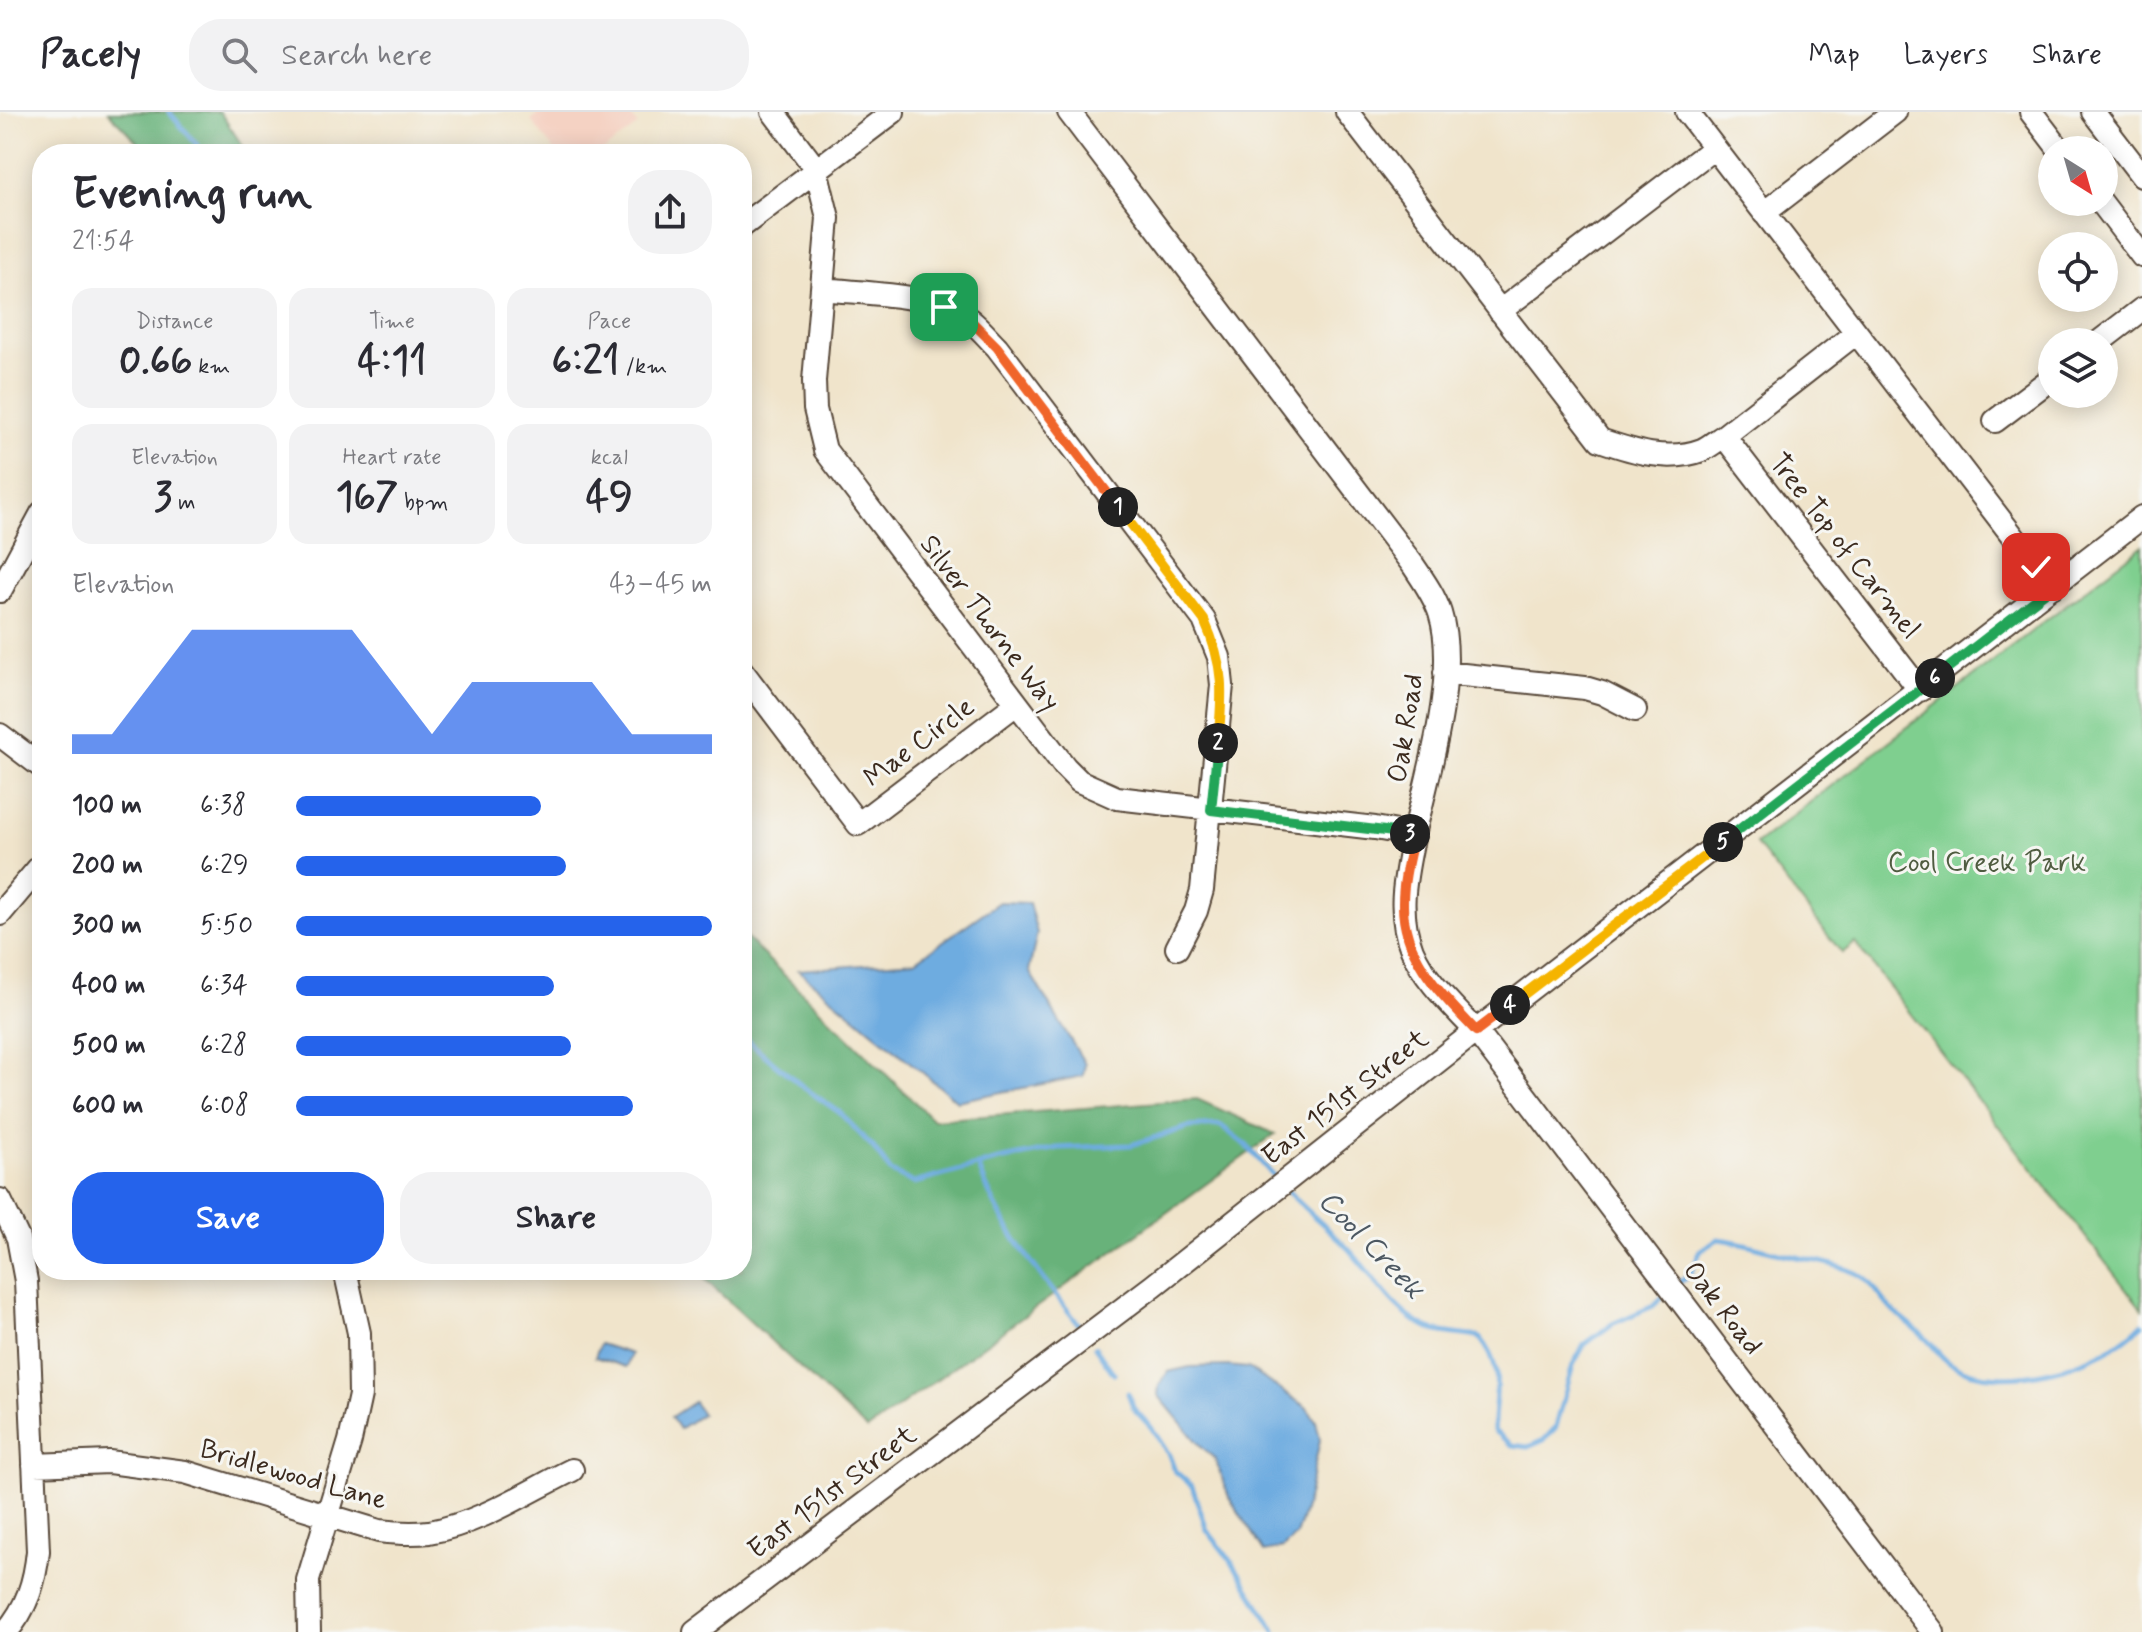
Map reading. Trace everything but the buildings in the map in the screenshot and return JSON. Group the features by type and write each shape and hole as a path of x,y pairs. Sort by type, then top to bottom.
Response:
{"street":[{"path":"773,112 816,169"},
{"path":"752,218 893,112"},
{"name":"Oak Road","path":"1069,112 1413,565 1439,613 1444,633 1445,673 1434,754 1404,881 1402,905 1405,928 1421,967 1476,1031 1933,1632"},
{"path":"1347,112 1600,440 1626,449 1665,456 1702,450 1856,333"},
{"path":"1687,112 2052,587"},
{"path":"2031,112 2049,136"},
{"path":"2093,112 2142,176"},
{"path":"1764,213 1882,116"},
{"path":"1500,311 1714,148"},
{"name":"Silver Thorne Way","path":"816,169 828,218 814,381 815,409 825,450 1015,705 1065,767 1079,781 1096,790 1139,802 1414,835"},
{"path":"2112,216 2142,256"},
{"path":"823,289 914,299 944,307 969,319 997,347 1204,620 1219,657 1222,685 1202,890 1196,911 1177,948"},
{"path":"2117,328 2142,309"},
{"path":"1995,421 2038,389"},
{"name":"Tree Top of Carmel","path":"1724,436 1920,690"},
{"name":"East 151st Street","path":"695,1632 1153,1286 1476,1031 2142,517"},
{"path":"0,591 32,532"},
{"path":"1445,673 1585,688 1635,710"},
{"name":"Mae Circle","path":"752,684 858,824 1015,705"},
{"path":"0,735 32,759"},
{"path":"0,914 32,876"},
{"path":"0,1200 18,1238 26,1281 36,1572 28,1599 6,1632"},
{"path":"309,1632 308,1580 350,1441 360,1395 359,1333 347,1280"},
{"name":"Bridlewood Lane","path":"34,1465 109,1462 161,1468 379,1531 430,1531 475,1517 572,1470"}],"shaded area":[{"path":"542,112 628,112 638,125 612,144 549,144 531,120"}],"green space":[{"path":"108,112 220,112 241,144 139,144"},
{"name":"Cool Creek Park","path":"2142,546 2142,1309 1855,943 1842,953 1756,844"},
{"path":"752,944 933,1120 1197,1099 1275,1134 867,1430 706,1280 752,1280"}],"water":[{"path":"999,902 1029,903 1037,933 1029,971 1085,1064 1083,1076 957,1101 798,970 915,961"},
{"path":"600,1344 631,1354 626,1367 595,1357"},
{"path":"1190,1367 1248,1368 1306,1407 1316,1421 1320,1440 1306,1505 1296,1535 1283,1548 1264,1552 1229,1497 1215,1459 1158,1395 1159,1385 1168,1372"},
{"path":"694,1402 702,1414 679,1429 671,1417"}],"waterway":[{"name":"Cool Creek","path":"169,112 196,144"},
{"name":"Cool Creek","path":"752,1044 839,1112 873,1147 891,1172 914,1183 1058,1148 1131,1145 1189,1127 1220,1125 1246,1145 1276,1179"},
{"path":"979,1167 1010,1230 1080,1326"},
{"name":"Cool Creek","path":"1286,1189 1344,1245 1394,1303 1413,1320 1437,1331 1479,1337 1488,1349 1496,1372 1494,1431 1512,1445 1528,1447 1544,1440 1556,1427 1573,1365 1584,1345 1612,1324 1653,1306 1668,1292"},
{"name":"Cool Creek","path":"1675,1286 1691,1272 1700,1251 1718,1239 1832,1265 1865,1278 1892,1310 1951,1364 1972,1373 1996,1377 2023,1376 2078,1363 2125,1339 2142,1324"},
{"path":"1095,1347 1114,1374"},
{"path":"1128,1393 1134,1409 1151,1427 1175,1471 1192,1486 1207,1530 1234,1565 1275,1631"}],"route":[{"path":"944,307 969,319 997,347 1204,620 1219,657 1222,685 1211,810 1414,835 1404,881 1402,905 1405,928 1421,967 1476,1031 2052,587 2036,567"}]}
